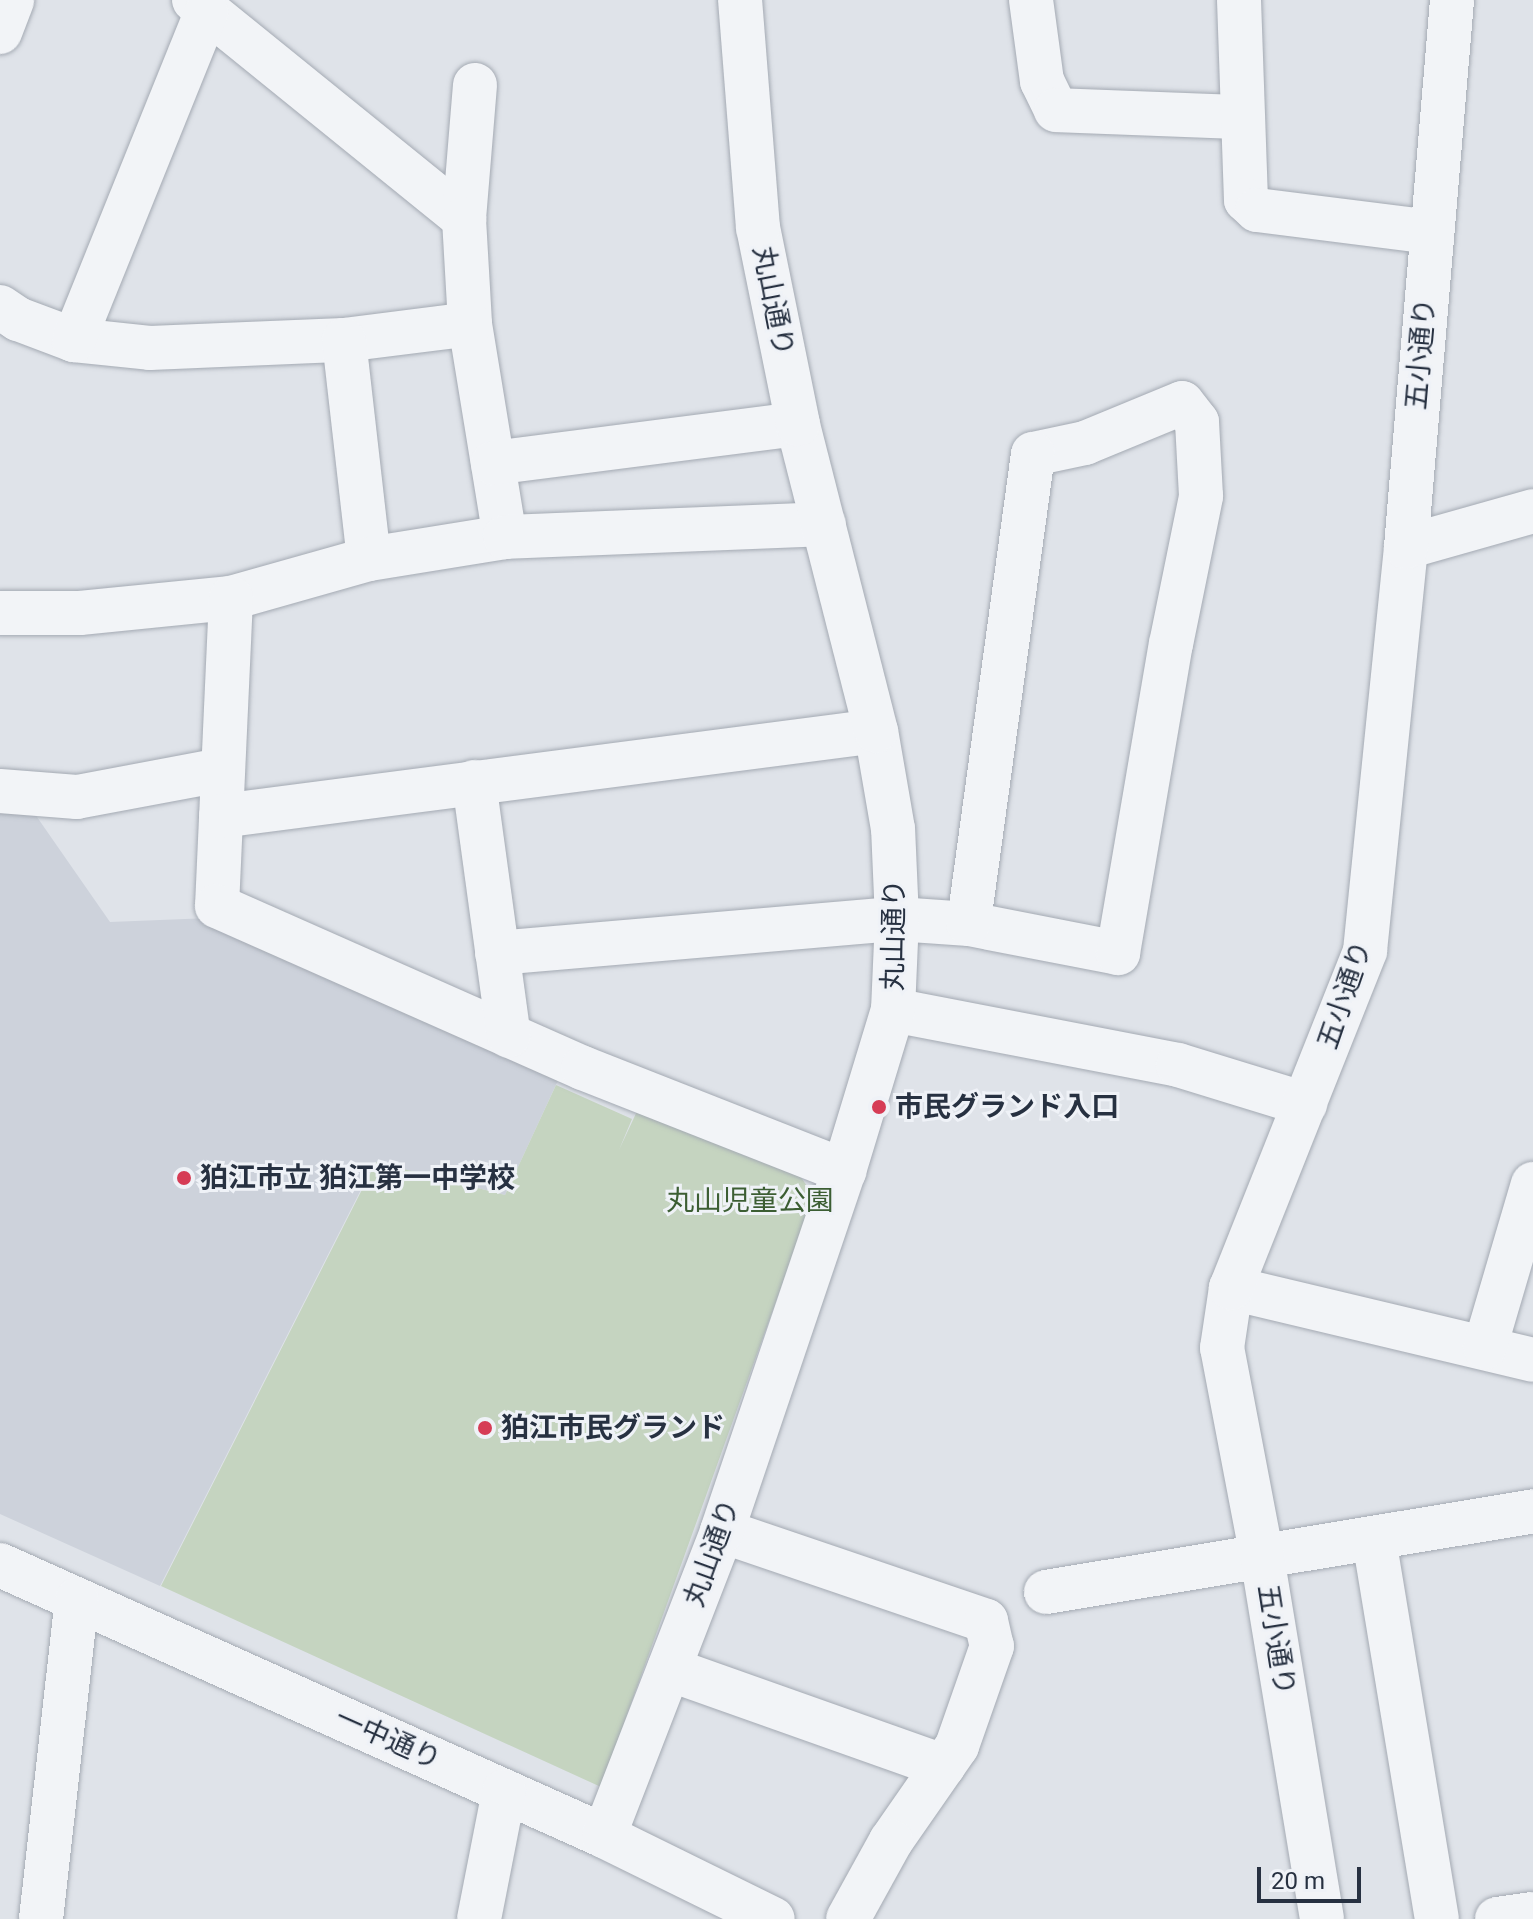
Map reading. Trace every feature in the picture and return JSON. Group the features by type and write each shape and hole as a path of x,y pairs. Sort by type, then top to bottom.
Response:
{"street":[{"path":"0,32 12,0"},
{"name":"丸山通り","path":"604,1836 722,1531 844,1171 893,1010 897,919 893,829 876,731 798,424 758,228 740,0"},
{"path":"1031,0 1042,81 1056,110 1242,117"},
{"path":"1239,0 1246,200 1257,210 1431,232"},
{"name":"五小通り","path":"1322,1919 1262,1557 1222,1348 1231,1288 1365,951 1406,547 1452,0"},
{"path":"74,340 200,6 464,219"},
{"path":"475,85 464,219 470,324 505,537"},
{"path":"0,307 18,319 74,340 150,348 344,340 470,324"},
{"path":"344,340 369,559"},
{"path":"497,953 897,919 969,924 1118,953 1171,644 1201,496 1197,422 1182,403 1085,443 1033,454 969,924"},
{"path":"493,463 798,424"},
{"path":"1406,547 1533,511"},
{"path":"0,613 80,613 231,598 369,559 505,537 824,524"},
{"path":"231,598 217,906 509,1036 844,1171"},
{"path":"221,816 876,731"},
{"path":"0,791 77,797 221,770"},
{"path":"474,782 509,1036"},
{"path":"893,1010 1178,1065 1305,1104"},
{"path":"1485,1347 1533,1184"},
{"path":"1231,1288 1533,1360"},
{"path":"1046,1592 1533,1511"},
{"path":"722,1531 986,1621 992,1646 957,1746 891,1841 848,1919"},
{"path":"1374,1539 1437,1919"},
{"name":"一中通り","path":"0,1565 604,1836 773,1919"},
{"path":"41,1919 77,1600"},
{"path":"669,1669 943,1766"},
{"path":"479,1919 504,1791"},
{"path":"1497,1919 1533,1914"}],"shaded area":[{"name":"狛江市立 狛江第一中学校","path":"0,791 21,794 110,922 210,918 567,1061 505,1195 375,1162 160,1586 0,1514"}],"green space":[{"name":"狛江市民グランド","path":"556,1085 632,1119 619,1150 639,1107 791,1163 814,1196 601,1787 161,1586 376,1162 505,1195"}],"place":[{"name":"市民グランド入口","path":"879,1107"},
{"name":"狛江市立 狛江第一中学校","path":"184,1178"},
{"name":"狛江市民グランド","path":"485,1428"}],"park label":[{"name":"丸山児童公園","path":"750,1201"}]}
